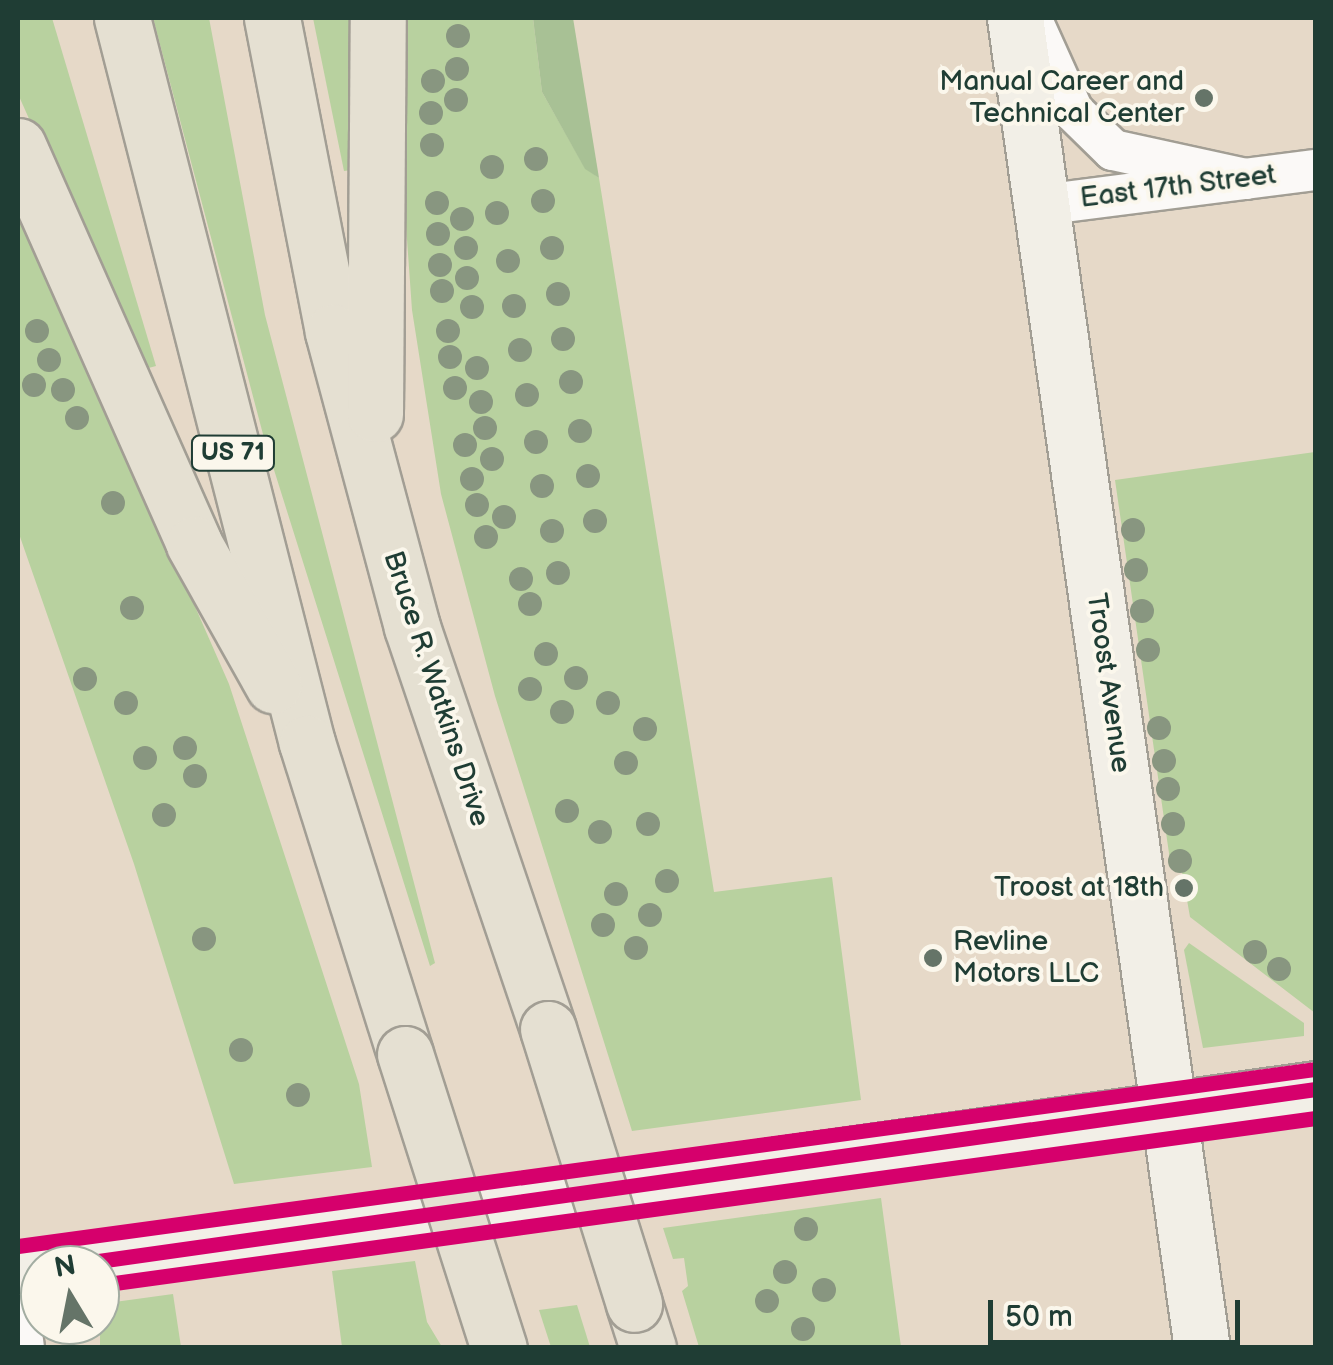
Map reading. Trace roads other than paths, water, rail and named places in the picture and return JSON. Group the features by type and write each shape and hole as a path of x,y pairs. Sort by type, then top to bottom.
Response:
{"highway":[{"path":"89,18 159,163"},
{"name":"US 71","path":"122,18 308,744 499,1348"},
{"name":"Bruce R. Watkins Drive","path":"272,18 334,332 412,627 548,1029 641,1326"},
{"path":"376,492 378,18"},
{"path":"18,146 194,544 308,744"}],"main road":[{"name":"Troost Avenue","path":"1015,18 1202,1348"},
{"path":"120,1258 1316,1089"}],"street":[{"path":"1031,18 1073,111 1112,150 1246,180"},
{"name":"East 17th Street","path":"1041,206 1316,170"},
{"path":"18,1302 24,1348"}],"place":[{"name":"Manual Career and Technical Center","path":"1204,98"},
{"name":"Troost at 18th","path":"1184,888"},
{"name":"Revline Motors LLC","path":"933,958"}]}
